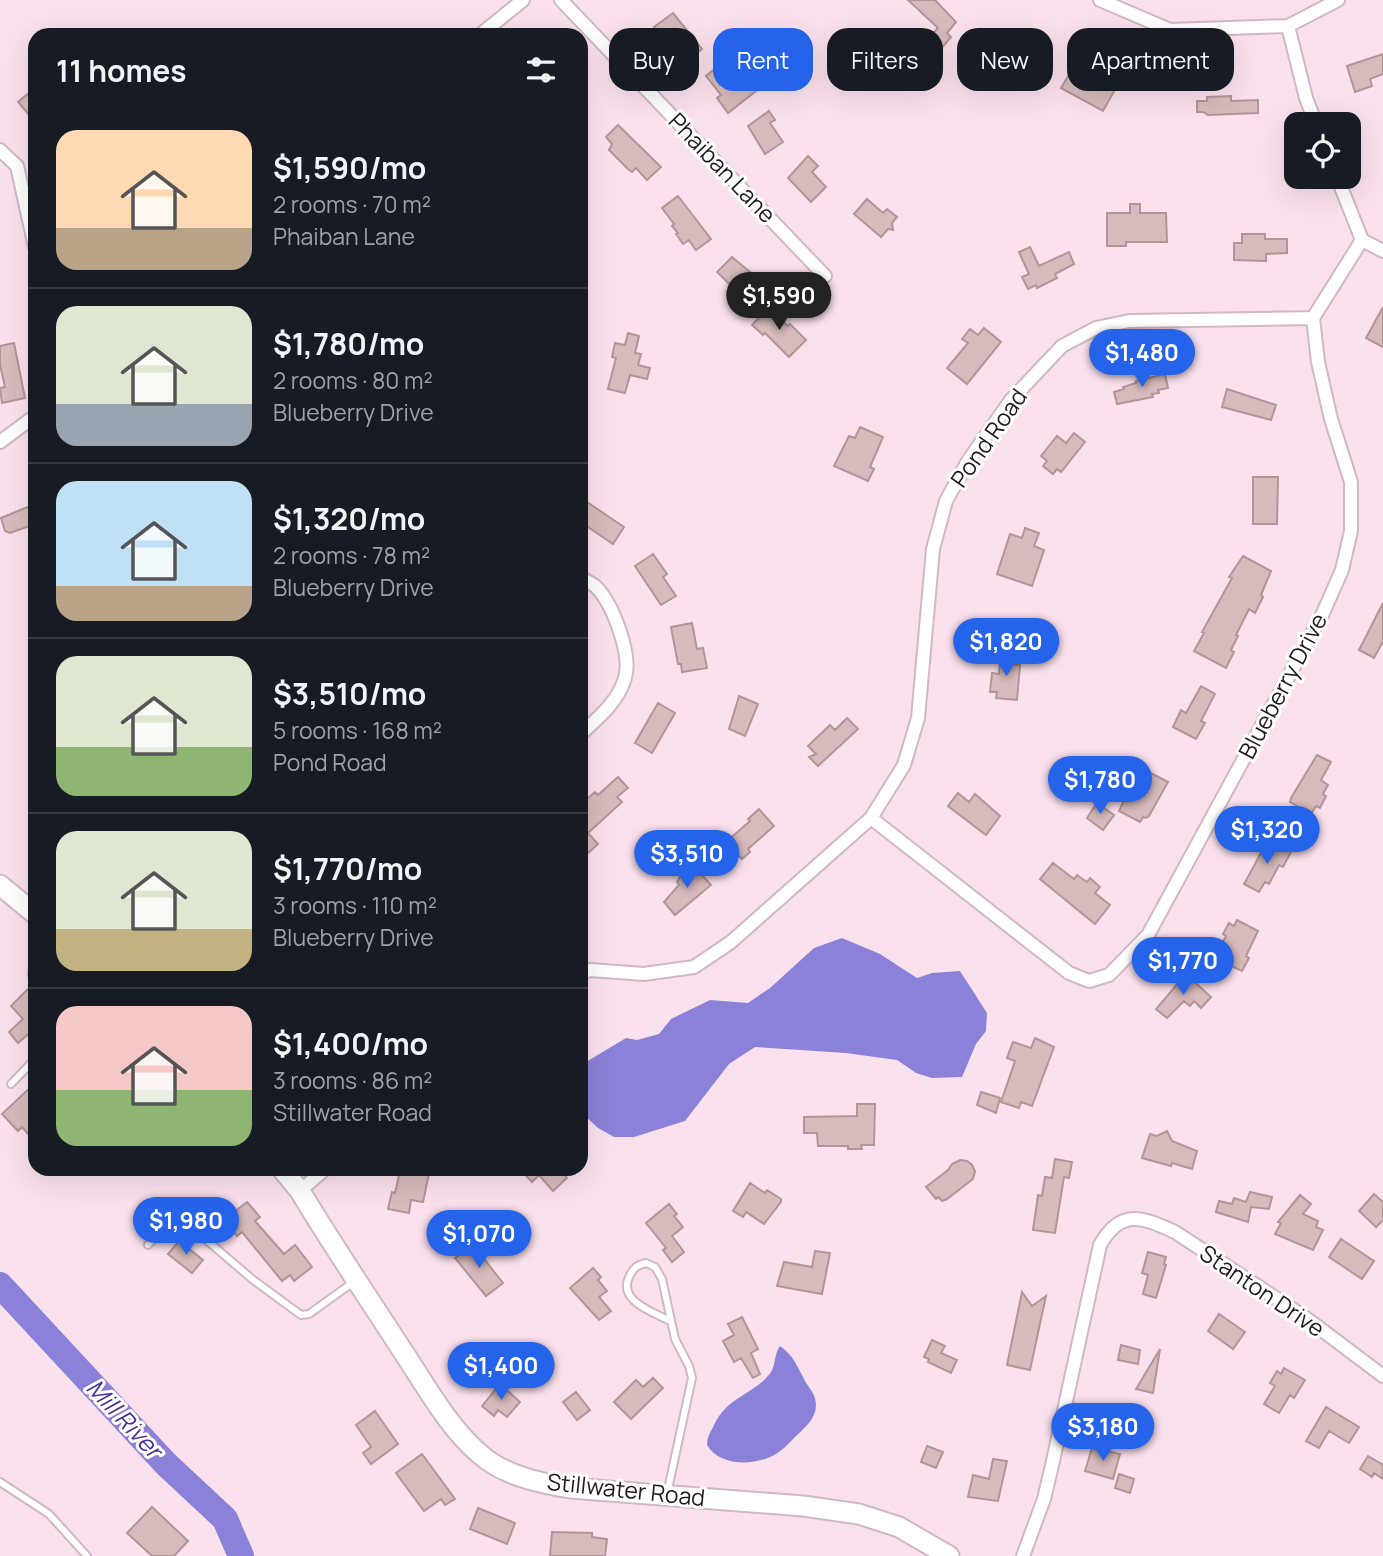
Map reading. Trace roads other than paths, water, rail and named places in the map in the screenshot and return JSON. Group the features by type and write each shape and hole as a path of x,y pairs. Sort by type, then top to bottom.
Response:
{"main road":[{"path":"0,885 28,908"},
{"name":"Stillwater Road","path":"288,1176 437,1402 462,1437 482,1457 512,1473 540,1483 570,1488 803,1506 859,1514 899,1527 949,1556"}],"street":[{"path":"489,28 523,0"},
{"name":"Phaiban Lane","path":"561,0 588,28"},
{"path":"1100,0 1170,30 1288,26 1338,0"},
{"path":"1288,26 1311,112"},
{"name":"Phaiban Lane","path":"588,28 825,276"},
{"path":"0,150 17,166 28,216"},
{"path":"1342,189 1362,240 1383,251"},
{"path":"1313,318 1362,240"},
{"name":"Blueberry Drive","path":"871,818 1069,973 1089,981 1109,975 1148,935 1322,613 1342,570 1351,531 1351,482 1331,419 1318,362 1313,318"},
{"name":"Pond Road","path":"588,971 644,974 694,967 731,943 871,818 904,765 918,718 933,549 946,501 968,461 1011,400 1062,346 1096,328 1129,321 1313,318"},
{"path":"0,442 28,421"},
{"path":"588,582 596,587 615,616 626,661 625,678 611,705 588,727"},
{"path":"300,1191 317,1176"},
{"name":"Stanton Drive","path":"1023,1556 1044,1499 1100,1245 1110,1228 1135,1219 1152,1222 1175,1232 1306,1318 1383,1376"}],"lane":[{"path":"11,1084 28,1066"},
{"path":"148,1245 170,1224 196,1231 252,1279 301,1315 309,1314 356,1280"},
{"path":"667,1495 692,1378 675,1339 662,1279 655,1268 646,1263 637,1266 630,1273 627,1283 626,1289 631,1298 670,1321"},
{"path":"0,1482 49,1514 87,1556"}],"waterway":[{"name":"Mill River","path":"0,1285 166,1464 225,1519 241,1556"}]}
